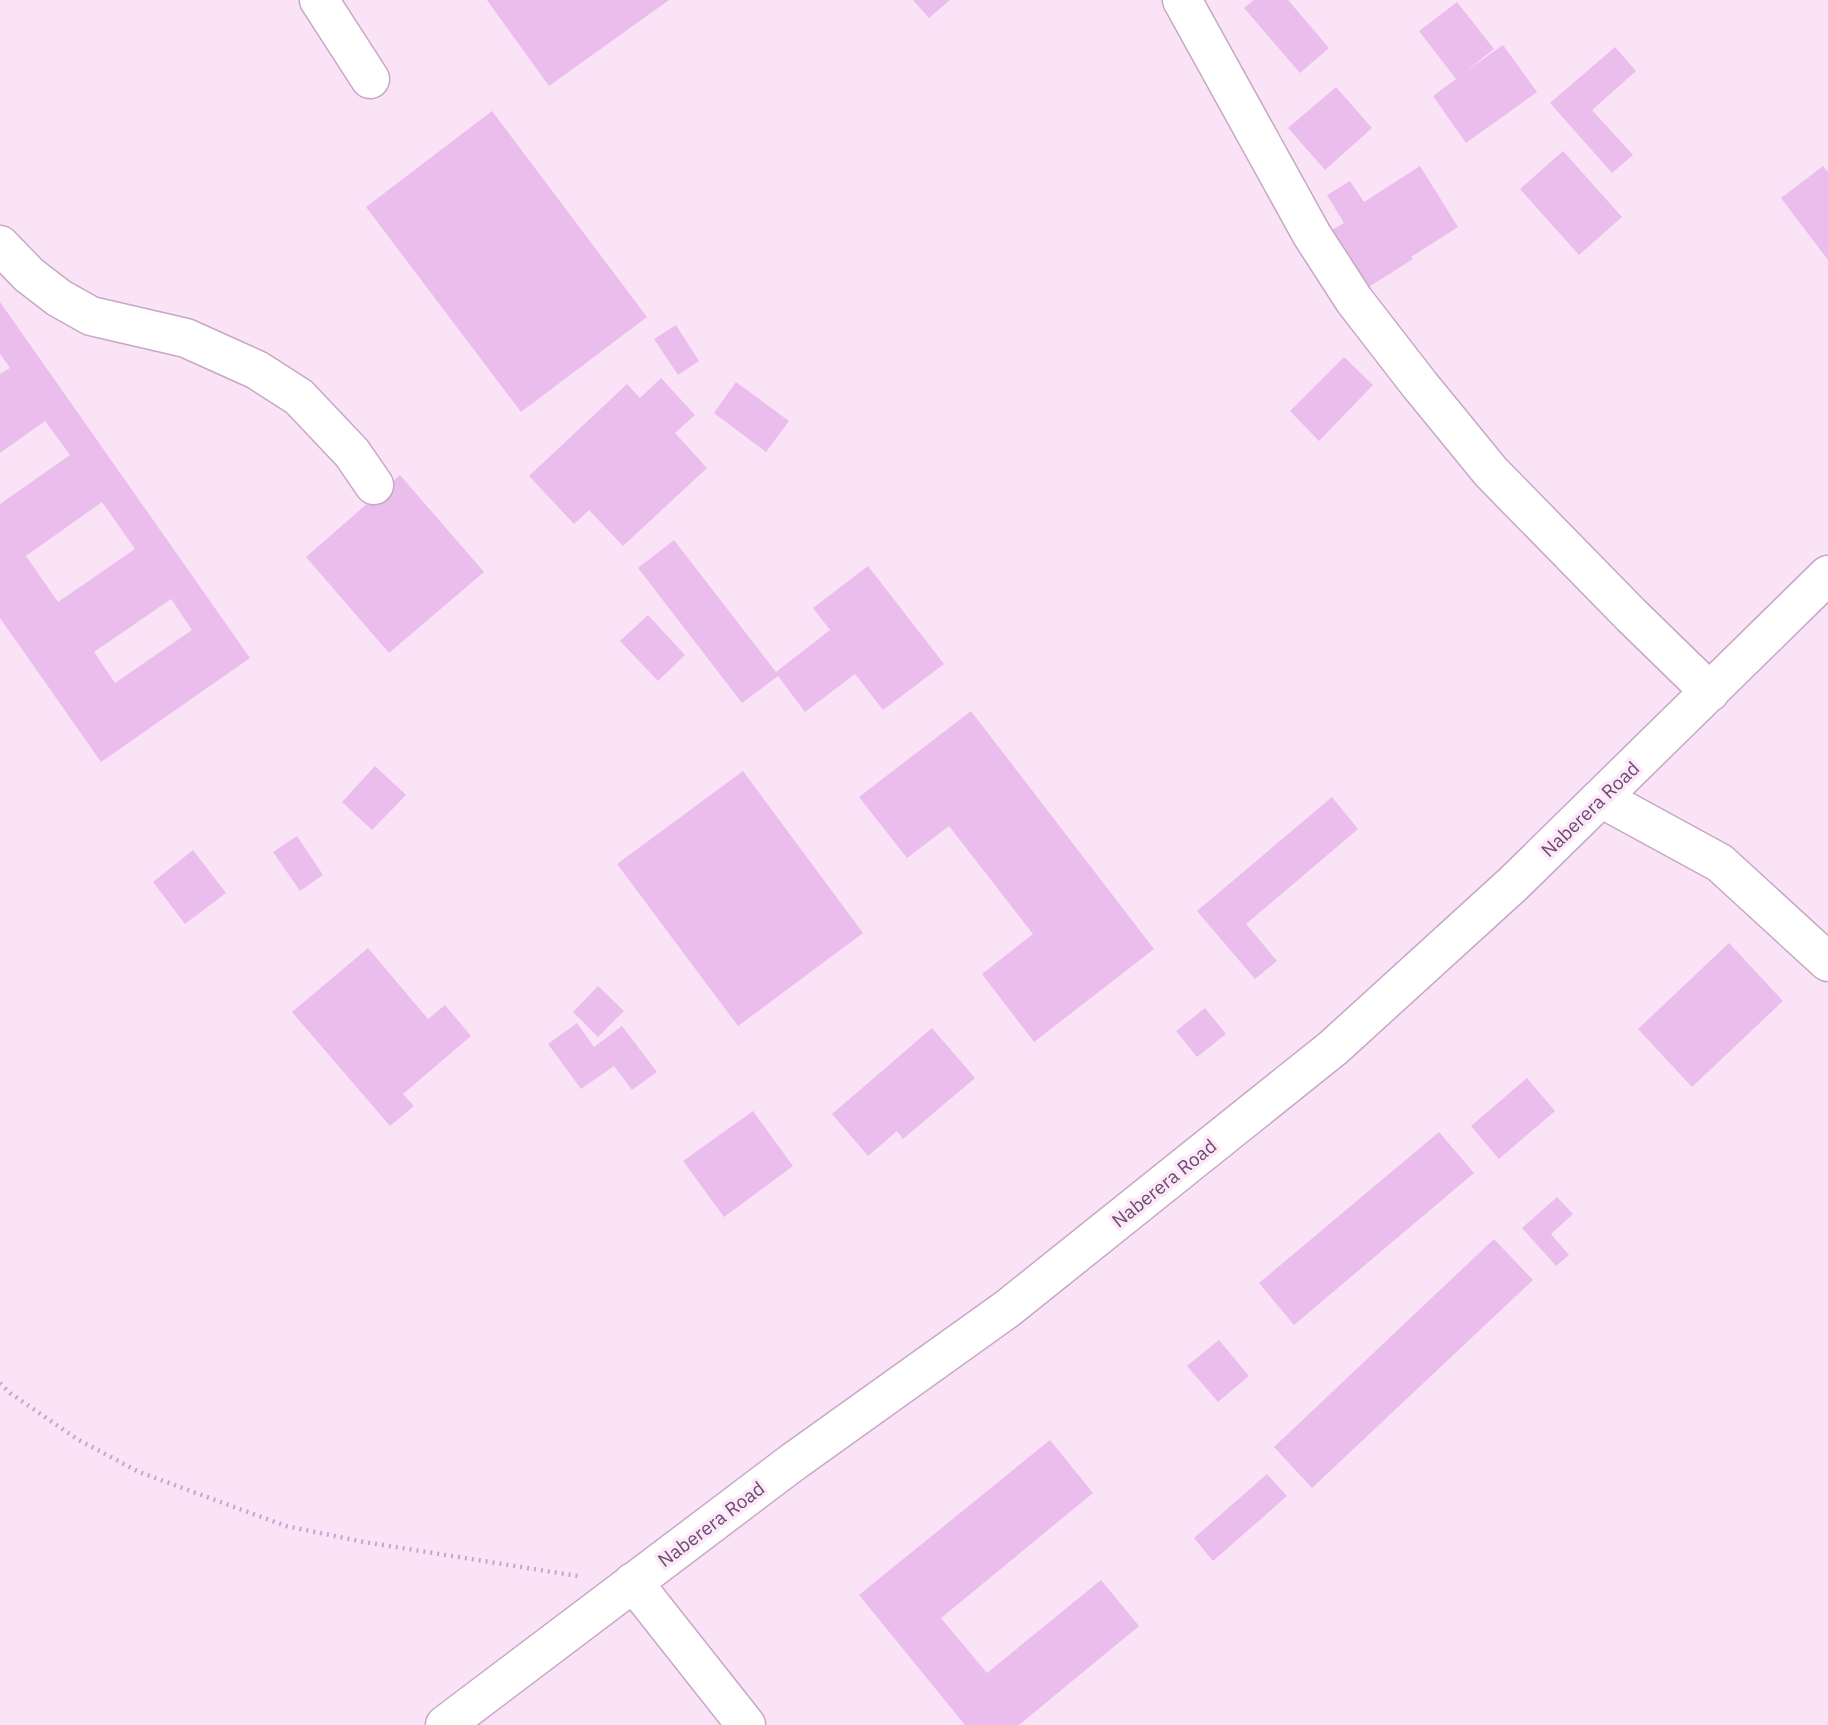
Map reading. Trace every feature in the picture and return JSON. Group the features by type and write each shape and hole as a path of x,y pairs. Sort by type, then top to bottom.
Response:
{"street":[{"path":"319,0 370,79"},
{"path":"1182,0 1312,235 1370,321 1491,472 1710,692"},
{"path":"0,245 29,275 59,298 91,316 186,338 257,370 299,397 352,453 374,485"},
{"name":"Naberera Road","path":"445,1725 793,1462 1007,1309 1333,1048 1513,884 1828,575"},
{"path":"1601,798 1720,863 1828,962"},
{"path":"633,1583 746,1725"}],"path":[{"path":"0,1383 10,1393 77,1438 139,1472 286,1526 365,1542 633,1583"}],"building":[{"path":"487,0 669,0 549,86"},
{"path":"913,0 950,0 929,18"},
{"path":"1254,0 1288,0 1329,48 1300,73 1244,8"},
{"path":"1457,2 1494,49 1465,72 1503,45 1537,92 1466,143 1433,96 1456,79 1419,31"},
{"path":"1615,47 1636,71 1592,110 1633,155 1612,173 1550,103"},
{"path":"1336,87 1372,128 1325,170 1288,128"},
{"path":"492,111 647,317 521,412 366,207"},
{"path":"1563,151 1622,217 1579,255 1520,189"},
{"path":"1420,166 1458,227 1364,290 1328,232 1344,223 1327,195 1350,181 1364,202"},
{"path":"1823,166 1828,172 1828,260 1781,198"},
{"path":"0,302 250,658 101,762 0,618 0,504 70,455 45,421 0,453 0,374 10,368 0,354","holes":["102,502 135,549 58,602 26,556","171,599 192,630 115,683 94,652"]},
{"path":"676,325 699,361 678,375 654,339"},
{"path":"1344,357 1373,385 1319,441 1290,411"},
{"path":"661,378 695,415 675,433 707,468 623,546 589,510 574,524 529,476 627,384 640,398"},
{"path":"736,382 789,421 766,452 714,413"},
{"path":"400,475 484,572 389,653 306,557"},
{"path":"674,540 776,672 830,630 813,608 868,566 944,664 883,710 855,674 805,712 778,676 742,703 638,568"},
{"path":"648,615 685,655 658,681 620,641"},
{"path":"971,711 1154,949 1034,1042 982,974 1033,934 949,826 907,858 859,797"},
{"path":"375,766 406,795 372,830 342,802"},
{"path":"743,771 863,933 738,1026 617,864"},
{"path":"1332,797 1358,829 1246,924 1277,961 1255,979 1197,911"},
{"path":"297,836 323,875 300,891 273,852"},
{"path":"193,850 226,893 185,924 153,882"},
{"path":"1729,943 1783,1001 1692,1087 1638,1029"},
{"path":"368,948 428,1019 445,1005 471,1036 403,1094 414,1106 390,1126 292,1012"},
{"path":"598,986 624,1011 598,1037 573,1012"},
{"path":"1205,1008 1226,1034 1197,1057 1176,1031"},
{"path":"577,1023 594,1047 622,1026 657,1072 632,1090 614,1066 581,1089 548,1044"},
{"path":"932,1028 975,1078 903,1139 897,1131 868,1156 832,1114"},
{"path":"1527,1078 1555,1111 1499,1159 1471,1126"},
{"path":"753,1111 793,1166 724,1217 683,1161"},
{"path":"1439,1132 1474,1173 1294,1325 1259,1283"},
{"path":"1557,1197 1573,1214 1551,1234 1569,1255 1556,1266 1522,1228"},
{"path":"1494,1239 1533,1280 1312,1488 1274,1447"},
{"path":"1219,1340 1249,1376 1218,1402 1187,1366"},
{"path":"1050,1440 1093,1493 941,1618 987,1673 1101,1580 1139,1626 1019,1725 965,1725 859,1595"},
{"path":"1267,1474 1287,1496 1213,1561 1194,1538"}]}
